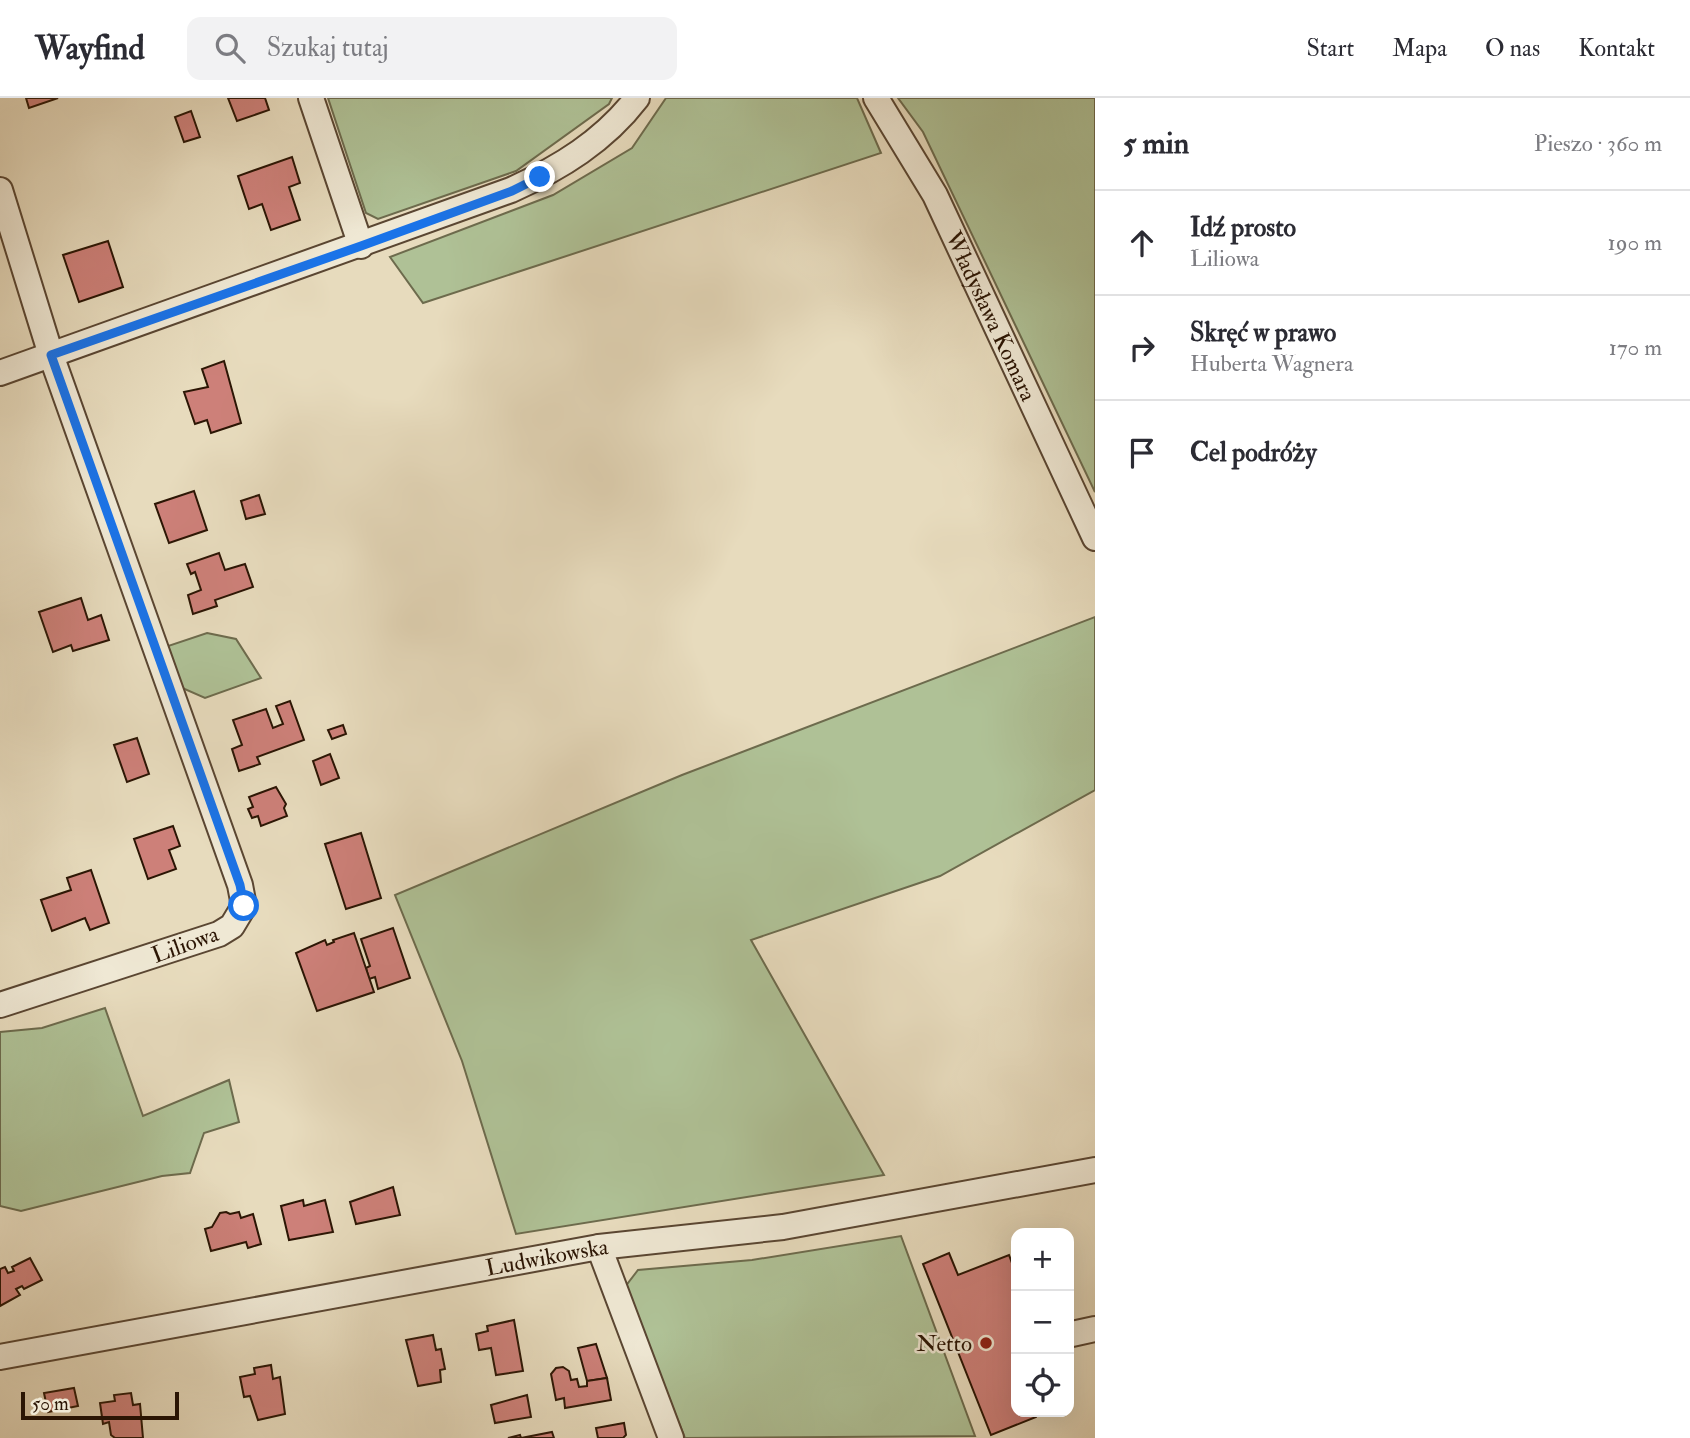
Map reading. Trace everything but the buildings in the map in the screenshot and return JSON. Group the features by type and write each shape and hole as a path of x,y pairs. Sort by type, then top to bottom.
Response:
{"street":[{"path":"311,98 361,246"},
{"path":"0,373 512,191 540,177 598,140 637,98"},
{"name":"Władysława Komara","path":"876,98 935,195 1095,538"},
{"path":"0,190 51,355"},
{"name":"Liliowa","path":"0,1006 219,934 232,926 244,906 240,885 51,355"},
{"name":"Ludwikowska","path":"0,1357 599,1247 783,1227 1095,1170"},
{"path":"599,1247 611,1285 671,1438"}],"green space":[{"path":"328,98 612,98 609,104 516,171 378,219 366,213"},
{"path":"666,98 857,98 881,153 423,303 390,257 553,195 632,148"},
{"path":"898,98 1095,98 1095,492 923,132"},
{"path":"1095,617 1095,790 940,876 751,940 884,1175 516,1234 462,1061 395,895 682,775"},
{"path":"207,633 236,639 261,678 205,698 180,687 165,647"},
{"path":"105,1008 143,1116 229,1080 239,1122 204,1133 190,1173 162,1176 21,1211 0,1206 0,1032 42,1028"},
{"path":"901,1236 975,1436 685,1438 625,1287 638,1270 752,1260"}],"place":[{"name":"Netto","path":"986,1343"}],"route":[{"path":"244,906 240,885 51,355 361,246 512,191 540,177"}]}
